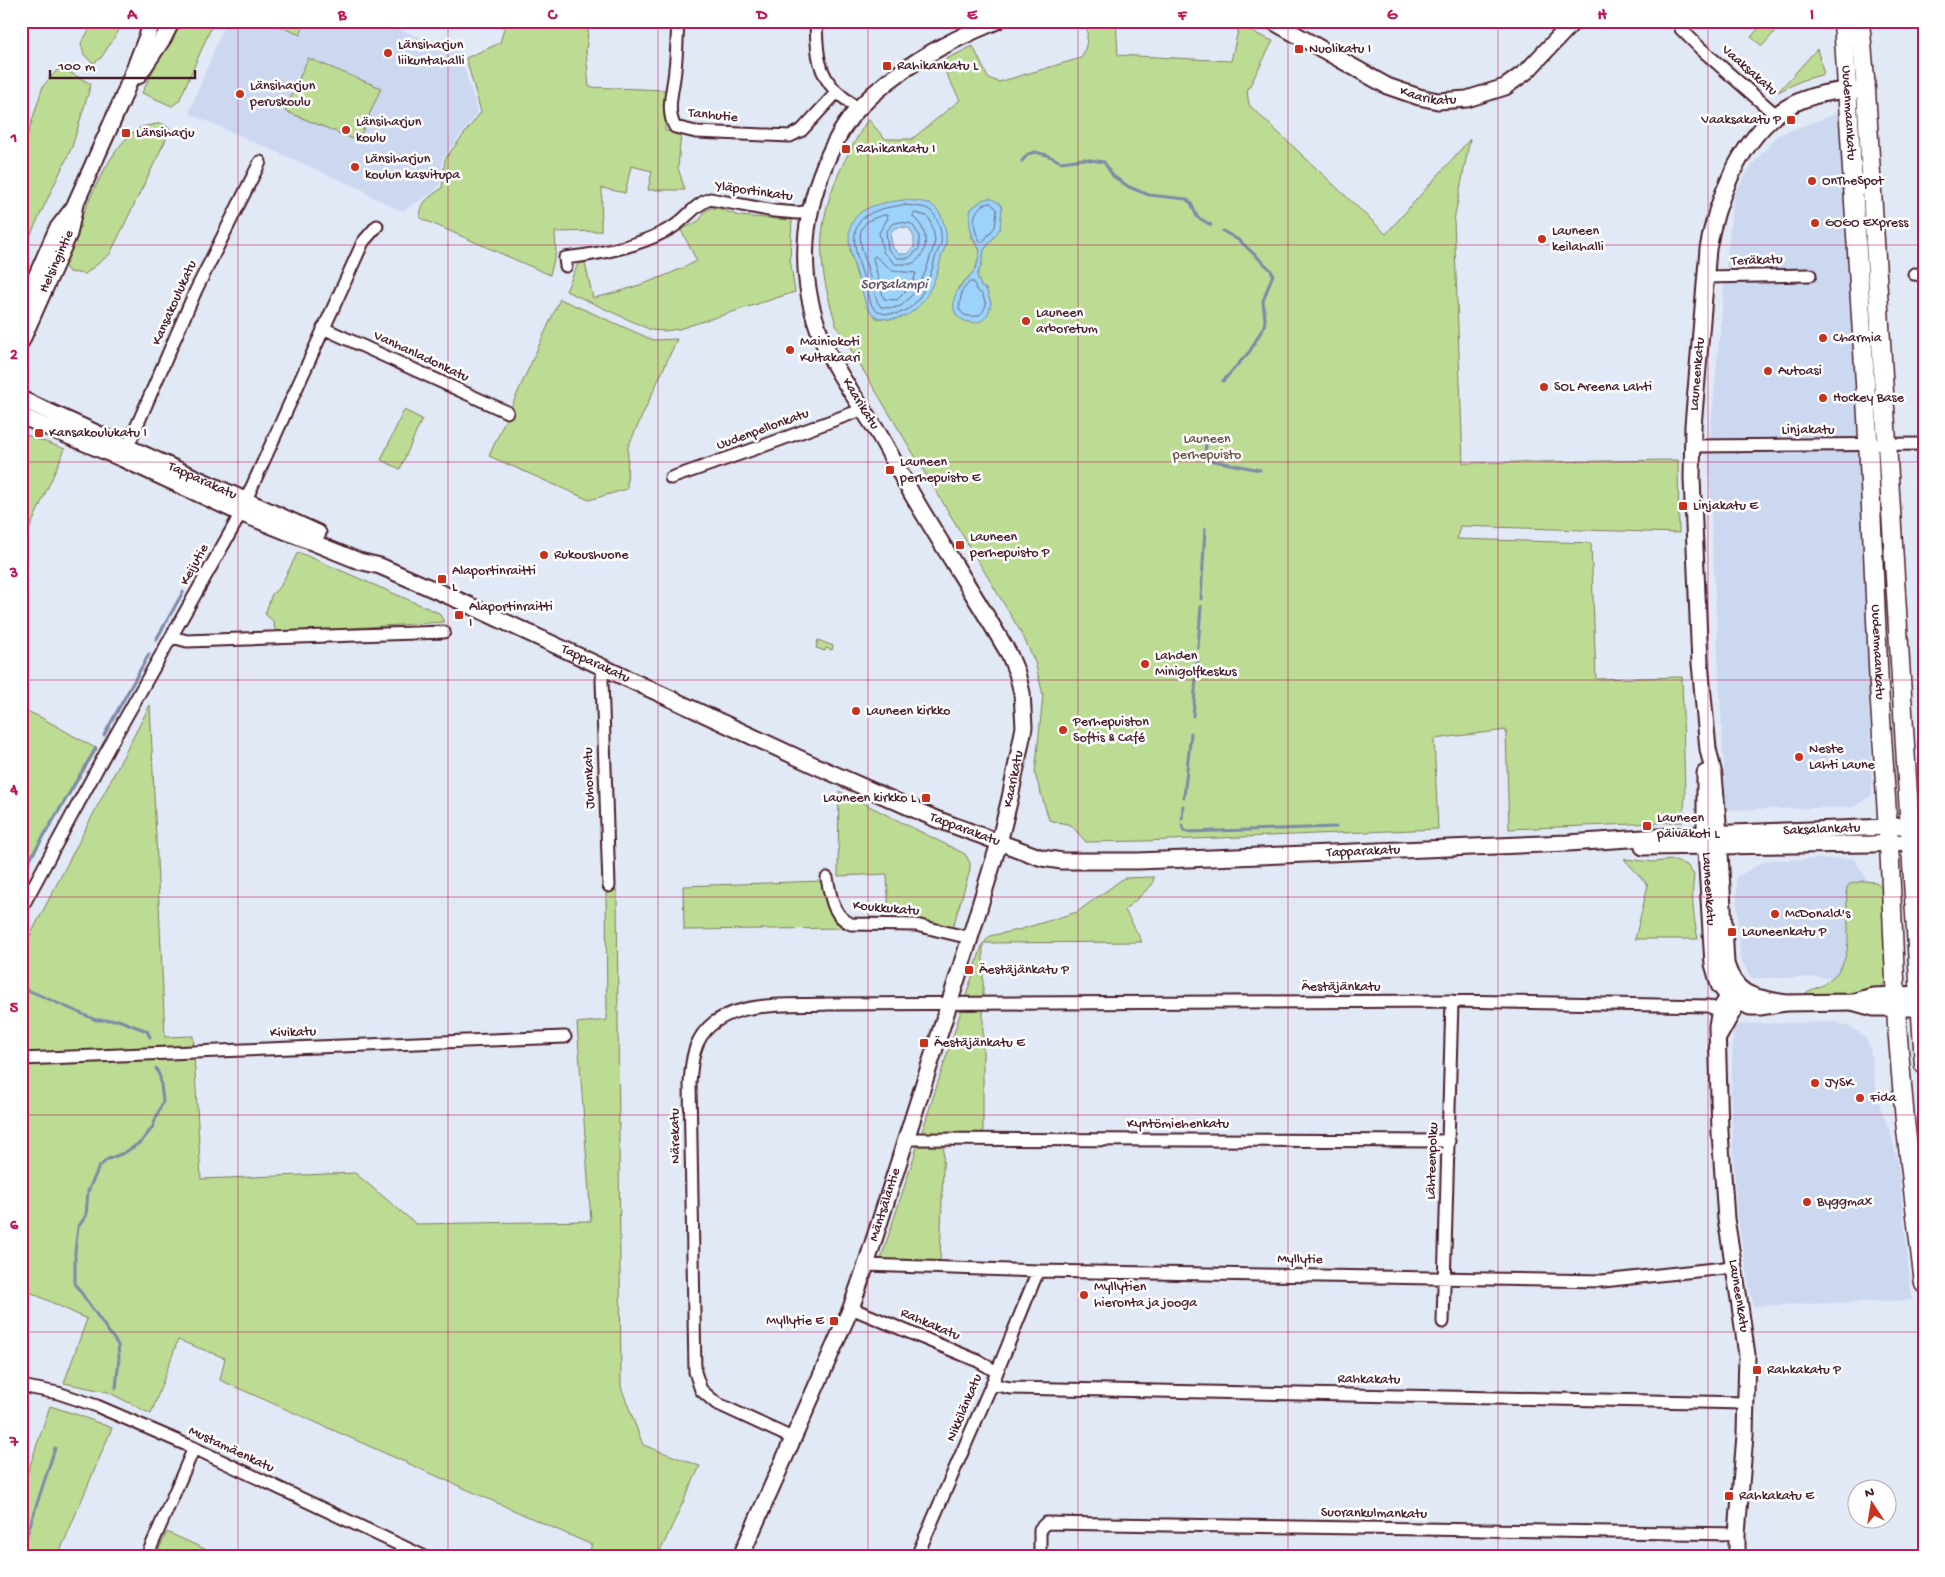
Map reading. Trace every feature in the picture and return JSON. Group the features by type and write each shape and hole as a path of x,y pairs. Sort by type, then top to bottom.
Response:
{"main road":[{"name":"Uudenmaankatu","path":"1843,21 1847,90 1878,445 1916,833 1924,1065"},
{"name":"Uudenmaankatu","path":"1860,21 1866,90 1878,445 1879,677 1889,835 1896,1001 1905,1121 1924,1284"}],"street":[{"name":"Helsingintie","path":"21,311 57,229 74,206 122,100 153,21"},
{"name":"Helsingintie","path":"122,100 164,37 172,21"},
{"name":"Tanhutie","path":"678,21 675,70 670,105 671,120 675,127 696,132 790,136 802,130 837,92"},
{"path":"816,21 820,67 837,92 857,110"},
{"name":"Kaarikatu","path":"997,21 957,38 916,61 870,96 857,110 832,146 814,191 805,254 811,301 822,339 916,502 1009,654 1017,673 1022,693 1024,727 999,843"},
{"name":"Kaarikatu","path":"1272,21 1388,86 1420,98 1446,101 1467,99 1505,87 1527,71 1574,21"},
{"name":"Vaaksakatu","path":"1681,29 1776,115"},
{"name":"Launeenkatu","path":"1737,1556 1747,1355 1726,1219 1720,1132 1719,1036 1717,1026 1731,1003 1730,977 1726,964 1712,840 1714,775 1708,749 1700,663 1692,446 1705,277 1712,225 1719,202 1744,152 1776,115 1794,105 1830,92 1866,90"},
{"name":"Kansakoulukatu","path":"125,453 196,290 260,162"},
{"name":"Yläportinkatu","path":"566,266 566,258 595,254 653,237 674,226 702,202 710,199 774,211 798,213 810,211"},
{"name":"Helsingintie","path":"21,342 70,234 74,206"},
{"name":"Keijutie","path":"21,909 243,507 323,328 364,242 377,226"},
{"name":"Teräkatu","path":"1705,277 1810,275"},
{"name":"Vanhanladonkatu","path":"323,328 506,412"},
{"name":"Tapparakatu","path":"21,399 125,453 359,561 380,566 496,617 816,766 936,819 1042,858 1062,861 1195,859 1599,842 1630,838 1712,840"},
{"name":"Uudenpellonkatu","path":"671,478 864,409"},
{"name":"Tapparakatu","path":"21,416 125,453"},
{"name":"Linjakatu","path":"1692,446 1924,444"},
{"path":"172,637 196,641 444,632"},
{"name":"Juhonkatu","path":"603,668 609,886"},
{"name":"Saksalankatu","path":"1712,840 1916,833"},
{"name":"Mäntsäläntie","path":"741,1556 851,1308 907,1138 999,843"},
{"name":"Koukkukatu","path":"827,878 837,914 844,921 851,924 916,925 970,938"},
{"path":"1731,1003 1752,997 1785,1003 1852,1002 1873,996 1896,1001 1921,1001"},
{"name":"Äestäjänkatu","path":"949,1004 1452,1001 1708,1006 1731,1003"},
{"name":"Lähteenpolku","path":"1443,1322 1452,1001"},
{"name":"Närekatu","path":"792,1438 716,1403 701,1390 697,1382 694,1361 690,1084 693,1059 698,1042 709,1027 725,1015 750,1007 826,1004 949,1004"},
{"name":"Kivikatu","path":"21,1059 565,1037"},
{"name":"Kyntömiehenkatu","path":"907,1138 1448,1140"},
{"name":"Myllytie","path":"866,1265 1603,1281 1733,1267"},
{"name":"Nikkilänkatu","path":"917,1556 992,1384 1038,1270"},
{"name":"Rahkakatu","path":"851,1308 978,1361 997,1372"},
{"name":"Rahkakatu","path":"992,1384 1010,1388 1746,1403"},
{"name":"Mustamäenkatu","path":"21,1386 58,1392 97,1406 194,1448 423,1556"},
{"path":"147,1556 194,1448"},
{"name":"Suorankulmankatu","path":"1040,1556 1040,1529 1046,1523 1737,1534"}],"shaded area":[{"name":"Länsiharjun koulu","path":"226,21 377,21 459,52 478,112 442,160 441,182 435,191 402,211 367,194 365,191 191,114 190,110"},
{"path":"1841,112 1862,410 1872,795 1854,807 1726,810 1708,457 1733,196 1753,164 1778,135"},
{"path":"1924,457 1924,690 1914,458"},
{"path":"1853,858 1873,889 1866,977 1751,978 1740,958 1736,877 1768,860"},
{"path":"1834,1022 1851,1027 1865,1037 1870,1048 1877,1093 1882,1113 1890,1131 1898,1163 1912,1300 1753,1306 1736,1209 1731,1094 1733,1033 1736,1027 1742,1024"}],"green space":[{"path":"95,21 125,21 101,58 93,63 84,55 81,43"},
{"path":"177,21 214,21 179,101 172,106 142,93"},
{"path":"267,21 306,21 300,35"},
{"path":"506,21 589,21 586,51 589,87 666,90 665,131 681,132 678,168 685,190 648,190 652,171 631,166 625,193 602,188 601,231 555,232 556,252 550,275 420,218 420,212 424,203 442,188 445,159 481,112 466,58 500,43"},
{"name":"Launeen perhepuisto","path":"1086,21 1116,21 1118,55 1231,61 1239,26 1273,41 1247,91 1249,105 1386,234 1470,139 1454,220 1463,463 1678,460 1679,533 1460,526 1457,539 1591,543 1596,679 1682,677 1685,795 1683,822 1509,829 1506,730 1434,739 1438,829 1086,842 1071,825 1049,820 1035,774 1043,695 1035,662 1022,634 836,325 824,275 822,239 828,202 834,185 841,168 868,119 885,139 912,139 960,100 940,62 973,46 988,78 999,82 1081,58 1086,44","holes":["984,199 992,240 984,250 977,275 981,287 986,289 991,303 957,289 976,269 980,250 972,239 971,209","905,200 933,206 940,214 946,245 941,256 937,274 895,319 876,318 857,276 850,250 862,212 878,205"]},
{"path":"1765,21 1773,21 1779,27 1762,46 1751,37"},
{"path":"1817,49 1824,74 1803,80 1778,92"},
{"path":"308,58 381,88 358,141 285,111"},
{"path":"60,67 91,84 72,147 21,255 21,156 43,86"},
{"path":"161,123 171,129 110,254 85,274 69,272 63,264 105,168 129,136 142,127"},
{"path":"711,208 718,208 739,216 792,220 790,259 795,292 679,329 664,331 651,330 566,291 578,264 585,263 593,298 646,283 697,261 681,230 700,220 705,211"},
{"path":"560,299 653,340 677,339 628,447 627,489 589,500 489,456"},
{"path":"404,410 422,419 400,469 381,460"},
{"path":"21,433 65,449 21,548"},
{"path":"298,552 439,613 444,622 276,633 273,621 265,614 272,594 280,587"},
{"path":"818,640 833,646 832,650 826,648 825,651 816,648"},
{"path":"150,705 165,1037 193,1036 201,1179 355,1173 416,1224 591,1221 577,1023 607,1020 606,891 617,890 621,1387 643,1445 700,1466 658,1556 587,1556 592,1545 220,1380 225,1358 178,1340 151,1414 108,1392 64,1383 87,1319 21,1288 21,953"},
{"path":"21,708 97,749 21,876"},
{"path":"839,791 965,854 970,863 970,870 952,930 889,919 887,874 838,876"},
{"path":"1624,859 1654,862 1672,860 1687,865 1694,875 1693,907 1698,939 1635,939 1648,885"},
{"path":"1154,877 1152,885 1125,910 1142,942 984,943 990,936 1022,929 1077,912 1124,878"},
{"path":"822,881 833,919 849,928 684,930 683,886"},
{"path":"1863,881 1876,882 1883,888 1886,980 1881,988 1873,993 1805,994 1823,985 1842,966 1848,944 1847,887 1850,884"},
{"path":"983,943 983,1138 944,1139 940,1261 880,1262"},
{"path":"50,1406 112,1428 58,1556 21,1556 21,1492"},
{"path":"167,1532 220,1556 169,1556 158,1551"}],"water":[{"path":"990,198 998,202 1002,207 1000,229 984,250 977,275 981,287 986,289 991,303 985,318 972,323 959,317 954,309 954,302 957,291 975,269 979,257 980,250 970,226 971,209 984,199"},
{"name":"Sorsalampi","path":"905,200 919,201 932,205 939,212 945,228 946,244 930,290 917,308 899,318 880,318 872,314 868,309 850,250 849,235 852,222 862,212 879,204","holes":["894,228 909,228 914,237 914,247 908,254 899,254 893,248 890,234"]}],"waterway":[{"path":"1022,161 1028,154 1035,152 1047,155 1061,162 1084,159 1104,162 1113,176 1129,187 1149,195 1186,199 1191,203 1197,217 1211,225"},
{"path":"1223,231 1240,241 1273,274 1263,301 1264,326 1250,351 1223,381"},
{"path":"1204,459 1207,437"},
{"path":"1204,459 1260,470"},
{"path":"1201,599 1205,529"},
{"path":"156,640 183,592"},
{"path":"1198,648 1201,606"},
{"path":"104,735 149,654"},
{"path":"1197,668 1198,658"},
{"path":"1193,716 1196,678"},
{"path":"1184,797 1191,733"},
{"path":"21,874 96,748"},
{"path":"1182,819 1183,806"},
{"path":"1182,825 1184,831 1187,832 1336,827"},
{"path":"21,987 96,1020 118,1020 147,1031 150,1037"},
{"path":"116,1388 119,1358 118,1345 75,1284 75,1252 78,1227 86,1216 88,1191 99,1167 108,1159 124,1153 141,1142 152,1128 163,1101 160,1077 156,1068"},
{"path":"21,1553 55,1448"}],"place":[{"name":"Nuolikatu I","path":"1299,49"},
{"name":"Länsiharjun liikuntahalli","path":"388,53"},
{"name":"Rahikankatu L","path":"887,66"},
{"name":"Länsiharjun peruskoulu","path":"240,94"},
{"name":"Vaaksakatu P","path":"1791,120"},
{"name":"Länsiharjun koulu","path":"346,130"},
{"name":"Länsiharju","path":"126,133"},
{"name":"Rahikankatu I","path":"846,149"},
{"name":"Länsiharjun koulun kasvitupa","path":"355,167"},
{"name":"OnTheSpot","path":"1812,181"},
{"name":"GOGO Express","path":"1815,223"},
{"name":"Launeen keilahalli","path":"1542,239"},
{"name":"Launeen arboretum","path":"1026,321"},
{"name":"Charmia","path":"1823,338"},
{"name":"Mainiokoti Kultakaari","path":"790,350"},
{"name":"Autoasi","path":"1768,371"},
{"name":"SOL Areena Lahti","path":"1544,387"},
{"name":"Hockey Base","path":"1823,398"},
{"name":"Kansakoulukatu I","path":"39,433"},
{"name":"Launeen perhepuisto E","path":"890,470"},
{"name":"Linjakatu E","path":"1683,506"},
{"name":"Launeen perhepuisto P","path":"960,545"},
{"name":"Rukoushuone","path":"544,555"},
{"name":"Alaportinraitti L","path":"442,579"},
{"name":"Alaportinraitti I","path":"459,615"},
{"name":"Lahden Minigolfkeskus","path":"1145,664"},
{"name":"Launeen kirkko","path":"856,711"},
{"name":"Perhepuiston Softis & Café","path":"1063,730"},
{"name":"Neste Lahti Laune","path":"1799,757"},
{"name":"Launeen kirkko L","path":"926,798"},
{"name":"Launeen päiväkoti L","path":"1647,826"},
{"name":"McDonald's","path":"1775,914"},
{"name":"Launeenkatu P","path":"1732,932"},
{"name":"Äestäjänkatu P","path":"969,970"},
{"name":"Äestäjänkatu E","path":"924,1043"},
{"name":"JYSK","path":"1815,1083"},
{"name":"Fida","path":"1860,1098"},
{"name":"Byggmax","path":"1807,1202"},
{"name":"Myllytien hieronta ja jooga","path":"1084,1295"},
{"name":"Myllytie E","path":"834,1321"},
{"name":"Rahkakatu P","path":"1757,1370"},
{"name":"Rahkakatu E","path":"1729,1496"}]}
